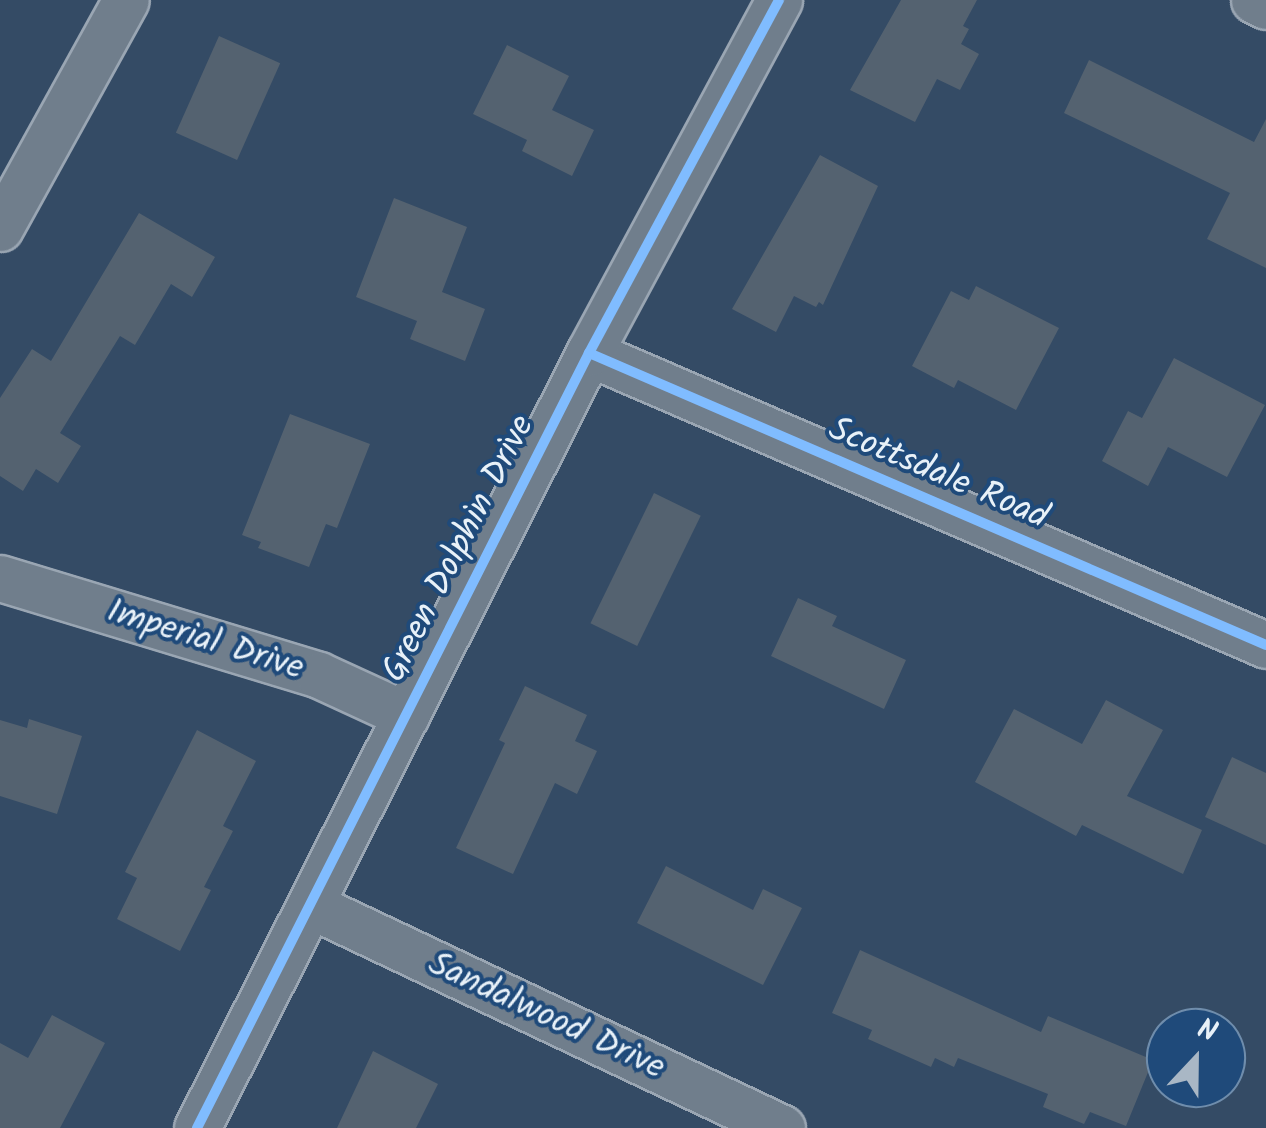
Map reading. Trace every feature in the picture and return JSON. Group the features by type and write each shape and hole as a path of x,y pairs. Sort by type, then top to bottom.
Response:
{"street":[{"path":"0,228 126,0"},
{"name":"Green Dolphin Drive","path":"197,1128 589,353 779,0"},
{"path":"1254,0 1266,6"},
{"name":"Scottsdale Road","path":"589,353 1266,645"},
{"name":"Imperial Drive","path":"0,578 319,675 406,715"},
{"name":"Sandalwood Drive","path":"310,905 782,1128"}],"building":[{"path":"901,0 977,0 963,26 969,29 961,44 979,54 960,90 937,79 915,122 850,90"},
{"path":"219,36 280,63 237,160 176,133"},
{"path":"507,45 569,76 552,110 594,130 572,176 522,151 527,140 473,114"},
{"path":"1089,60 1254,142 1266,119 1266,268 1207,239 1230,193 1064,113"},
{"path":"820,155 878,186 823,305 819,302 816,307 794,296 776,332 732,309"},
{"path":"394,198 467,227 442,292 485,309 465,361 410,339 417,321 356,297"},
{"path":"139,213 215,257 192,297 171,284 135,345 120,336 60,433 81,446 58,483 36,469 23,491 0,476 0,398 32,349 51,361"},
{"path":"976,286 1059,328 1016,410 958,380 954,388 912,366 951,291 969,300"},
{"path":"1174,358 1265,405 1227,477 1168,447 1148,486 1102,461 1128,411 1142,418"},
{"path":"290,414 370,444 337,528 326,524 309,567 258,548 261,542 242,535"},
{"path":"654,493 701,516 637,646 590,623"},
{"path":"798,598 837,616 832,626 906,660 884,709 771,656"},
{"path":"525,686 587,715 575,741 597,751 577,794 555,783 513,874 456,848 505,743 499,740"},
{"path":"1106,700 1163,730 1127,796 1202,830 1183,874 1082,825 1076,836 975,782 1014,709 1082,744"},
{"path":"29,719 82,736 57,814 0,796 0,720 27,728"},
{"path":"197,730 256,761 223,826 233,831 204,887 211,890 180,951 117,919 137,878 125,872"},
{"path":"1232,757 1266,773 1266,845 1205,817"},
{"path":"666,866 753,910 763,889 802,908 763,985 637,923"},
{"path":"860,950 1041,1032 1048,1016 1146,1057 1146,1077 1126,1126 1090,1112 1084,1124 1043,1107 1048,1094 958,1058 954,1067 935,1058 931,1067 868,1039 872,1030 832,1013"},
{"path":"52,1015 105,1043 60,1128 0,1128 0,1043 28,1058"},
{"path":"373,1051 438,1084 416,1128 337,1128"}],"cycle path":[{"path":"197,1128 589,353 779,0"},
{"path":"589,353 1266,645"}]}
